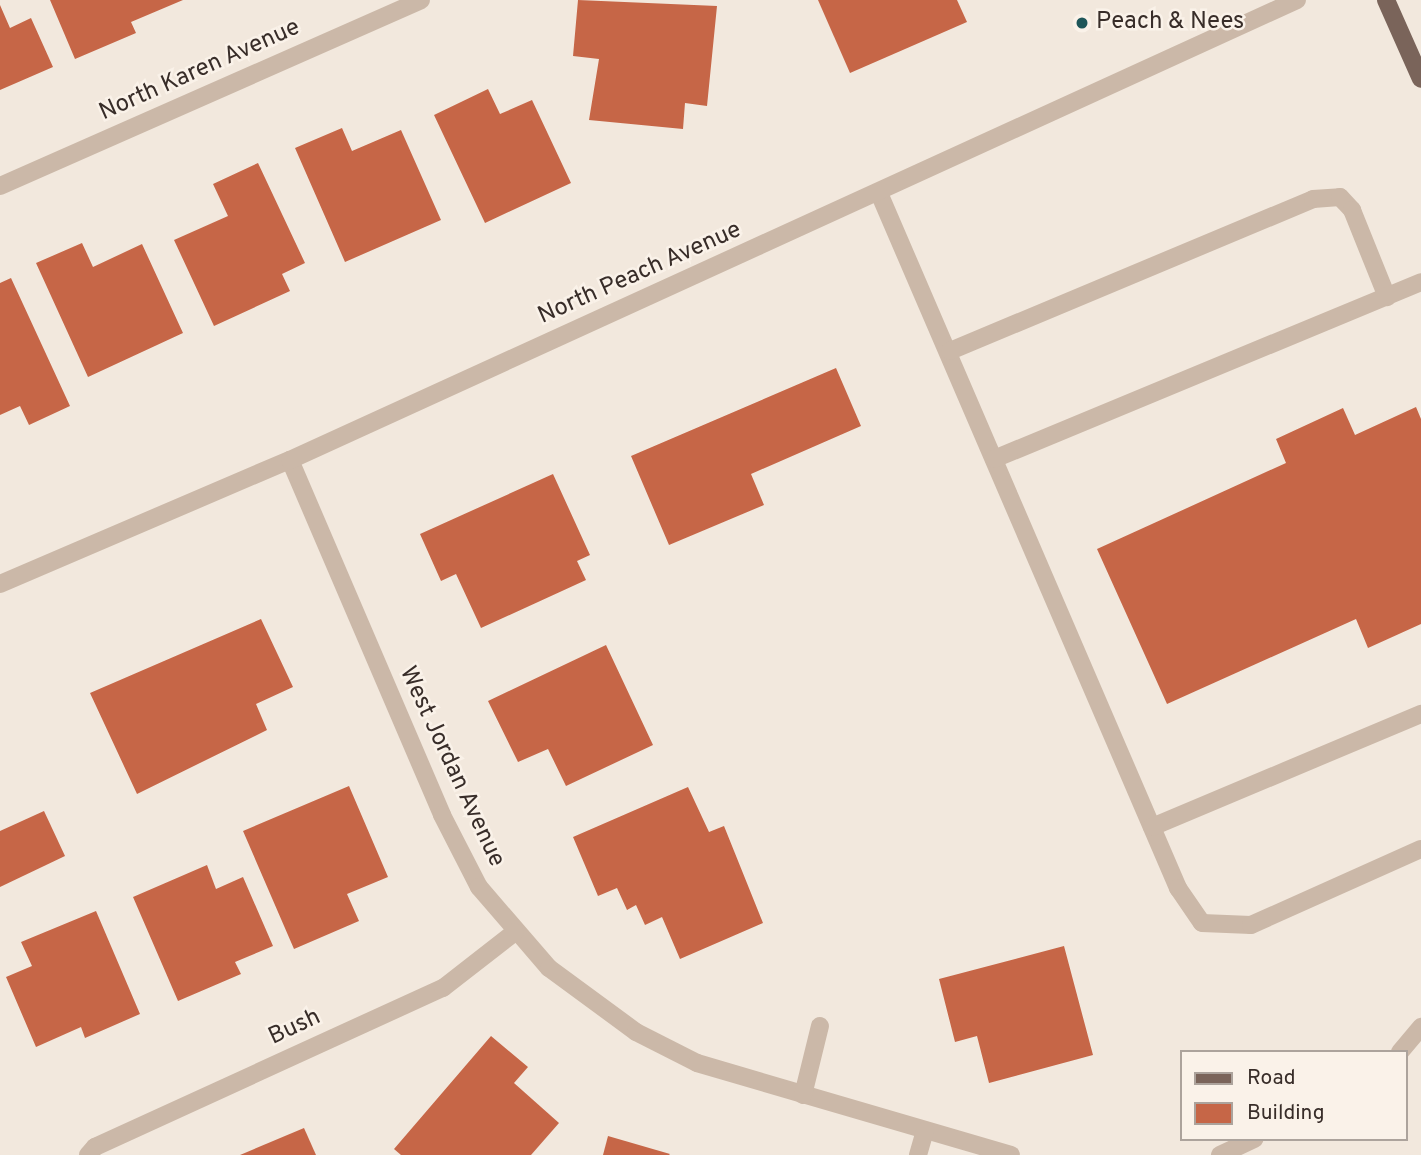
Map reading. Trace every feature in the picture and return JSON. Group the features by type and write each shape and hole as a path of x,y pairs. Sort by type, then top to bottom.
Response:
{"main road":[{"path":"1386,0 1421,79"}],"street":[{"name":"North Karen Avenue","path":"0,186 421,0"},
{"name":"North Peach Avenue","path":"0,584 290,460 1297,0"},
{"path":"879,193 950,351 1178,888 1202,923 1251,925 1421,849"},
{"path":"950,351 1314,199 1340,197 1352,210 1387,296"},
{"path":"994,459 1421,282"},
{"name":"West Jordan Avenue","path":"290,460 442,815 479,887 515,932 590,1002 636,1032 697,1063 1011,1155"},
{"path":"1152,827 1421,715"},
{"name":"Bush","path":"88,1155 95,1147 443,988 515,932"},
{"path":"803,1094 820,1026"},
{"path":"1402,1050 1421,1027"},
{"path":"918,1155 925,1131"},
{"path":"1220,1155 1251,1141"}],"building":[{"path":"50,0 183,0 131,22 136,33 75,59"},
{"path":"578,0 717,6 707,106 685,103 683,129 589,120 599,59 573,56"},
{"path":"818,0 957,0 967,22 850,73"},
{"path":"0,5 10,28 31,18 53,67 0,90"},
{"path":"488,89 500,114 532,100 571,183 485,223 434,115"},
{"path":"342,128 352,151 401,130 441,220 345,262 295,148"},
{"path":"258,163 305,263 282,274 290,291 214,326 174,240 228,216 213,184"},
{"path":"82,243 93,267 142,244 183,333 88,377 36,263"},
{"path":"11,278 70,406 29,425 20,406 0,415 0,283"},
{"path":"836,368 861,426 751,474 764,505 669,545 631,456"},
{"path":"1416,407 1421,419 1421,624 1368,648 1356,619 1167,704 1097,549 1286,463 1276,439 1343,408 1355,435"},
{"path":"553,474 590,555 577,561 586,580 481,628 456,574 441,581 420,534"},
{"path":"261,619 293,687 256,704 267,730 137,794 90,693"},
{"path":"606,645 653,745 566,786 548,749 518,762 488,701"},
{"path":"349,786 388,877 347,894 359,921 294,949 243,831"},
{"path":"688,787 709,832 724,826 763,923 680,959 662,917 645,925 636,905 627,910 617,888 598,896 573,837"},
{"path":"44,811 65,856 0,887 0,831"},
{"path":"207,865 216,889 243,877 273,946 235,962 241,974 178,1001 133,897"},
{"path":"96,911 140,1014 85,1038 81,1027 36,1047 6,977 32,966 21,942"},
{"path":"1064,946 1093,1055 989,1083 977,1036 955,1042 939,979"},
{"path":"491,1036 528,1067 514,1083 559,1123 531,1155 401,1155 394,1149"},
{"path":"304,1128 316,1155 240,1155"},
{"path":"608,1136 670,1154 603,1155"}],"place":[{"name":"Peach & Nees","path":"1082,23"}]}
